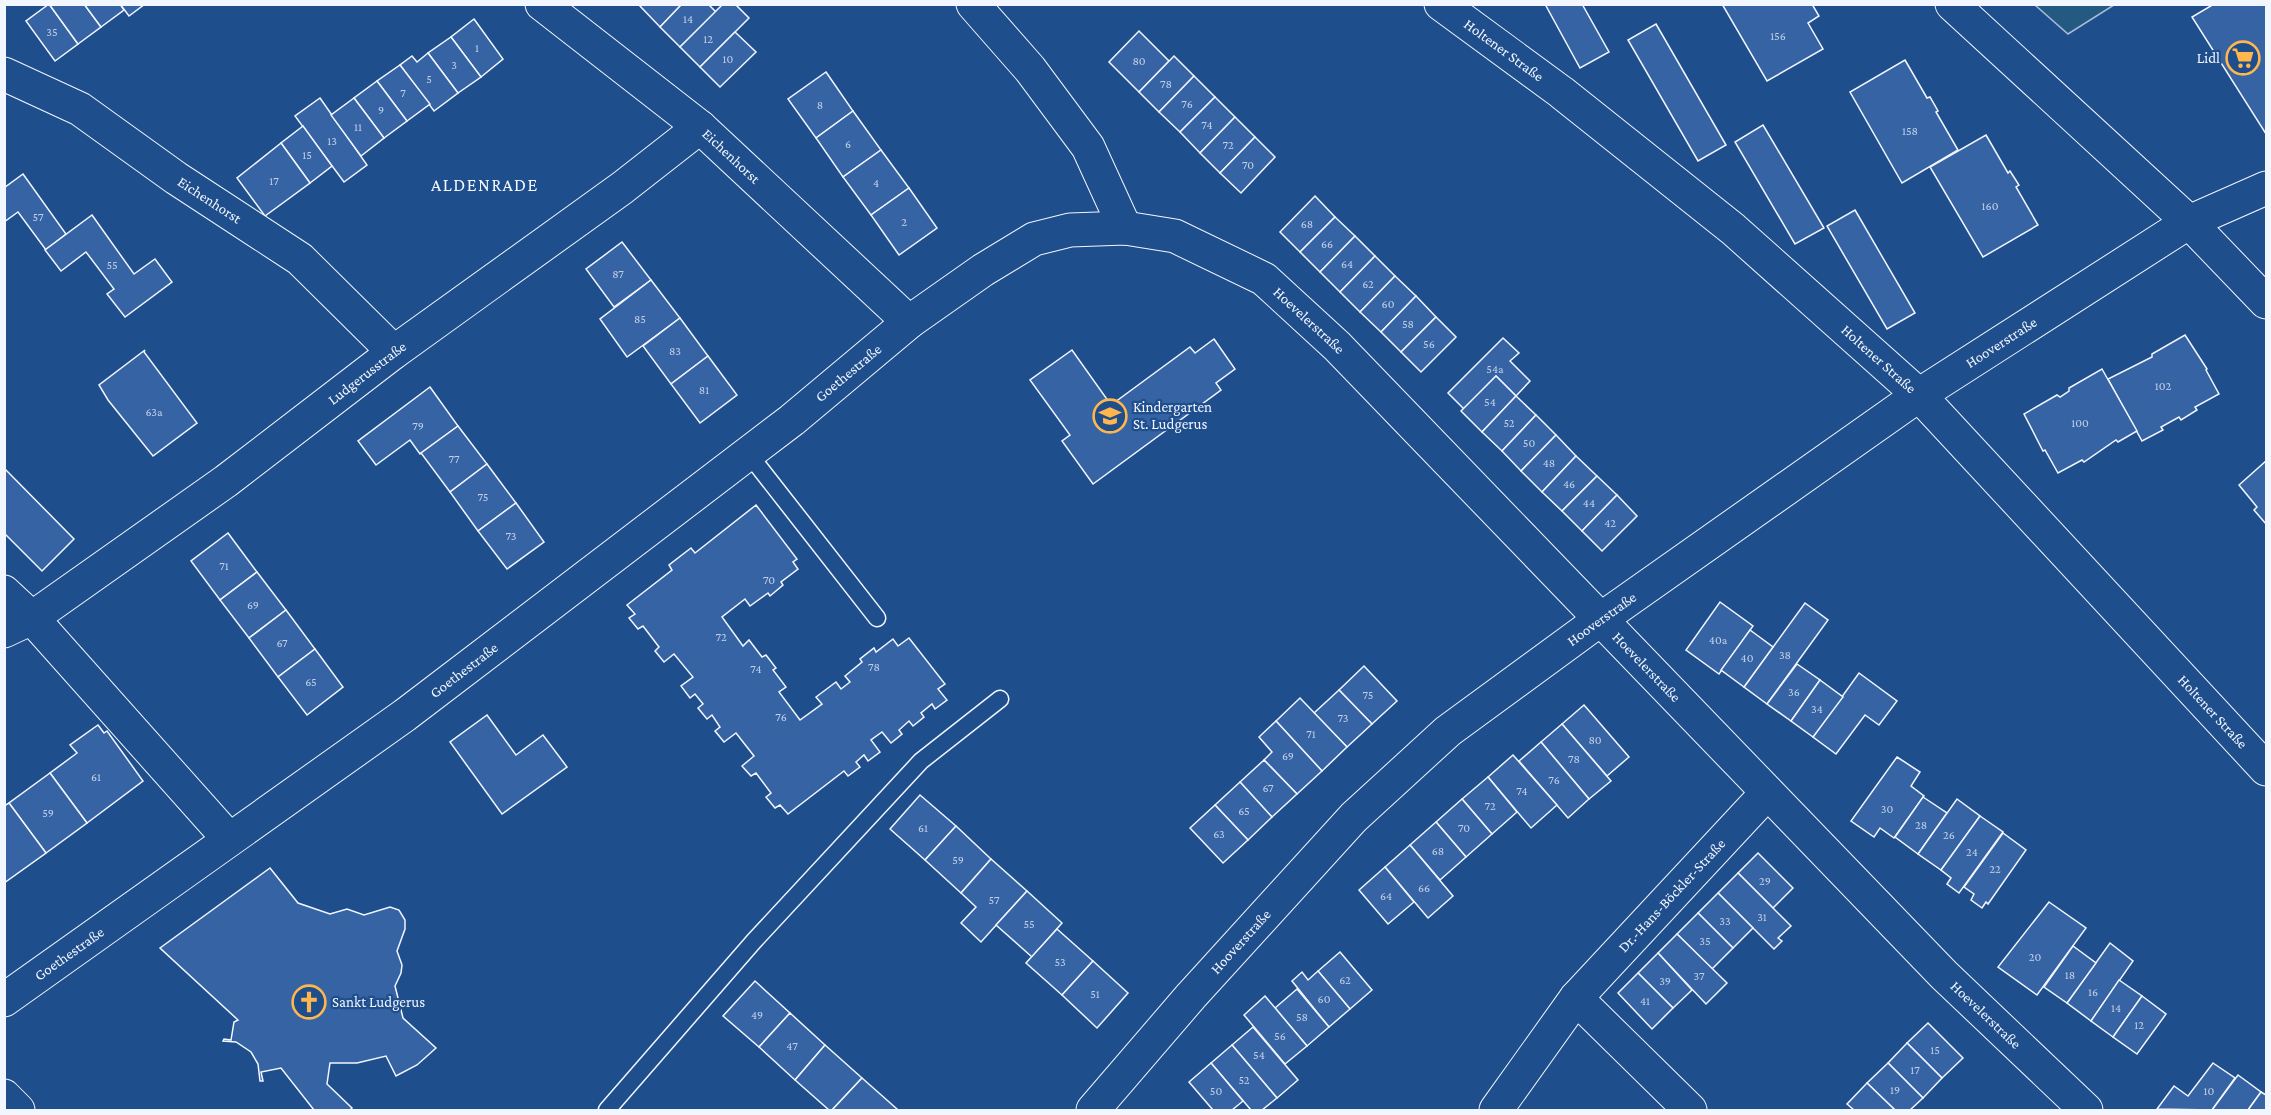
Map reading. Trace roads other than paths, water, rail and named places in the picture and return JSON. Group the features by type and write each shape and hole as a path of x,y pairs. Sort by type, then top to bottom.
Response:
{"street":[{"name":"Eichenhorst","path":"542,4 700,127 909,322"},
{"path":"973,4 1030,69 1088,147 1125,228"},
{"name":"Holtener Straße","path":"1441,4 1561,92 1733,230 1920,395 2266,769"},
{"path":"1952,4 2189,222 2266,302"},
{"name":"Eichenhorst","path":"4,74 80,109 176,178 300,259 394,352"},
{"name":"Ludgerusstraße","path":"18,624 226,481 394,352 621,188 700,127"},
{"path":"2189,222 2266,188"},
{"name":"Hooverstraße","path":"1093,1110 1191,996 1354,818 1448,731 1601,619 1920,395 2189,222"},
{"name":"Hoevelerstraße","path":"909,322 983,270 1034,239 1070,230 1125,228 1175,236 1264,279 1337,346 1944,975 2086,1110"},
{"name":"Goethestraße","path":"4,1000 405,715 792,420 909,322"},
{"path":"4,592 18,624 229,839"},
{"name":"Dr.-Hans-Böckler-Straße","path":"1496,1110 1576,998 1767,794"},
{"path":"1576,998 1690,1110"},
{"path":"4,1096 18,1110"}],"lane":[{"path":"748,453 877,618"},
{"path":"607,1110 754,941 921,761 1000,699"}],"place":[{"name":"Lidl","path":"2243,58"},
{"name":"Kindergarten St. Ludgerus","path":"1110,416"},
{"name":"Sankt Ludgerus","path":"309,1002"}],"district":[{"name":"ALDENRADE","path":"485,185"}]}
